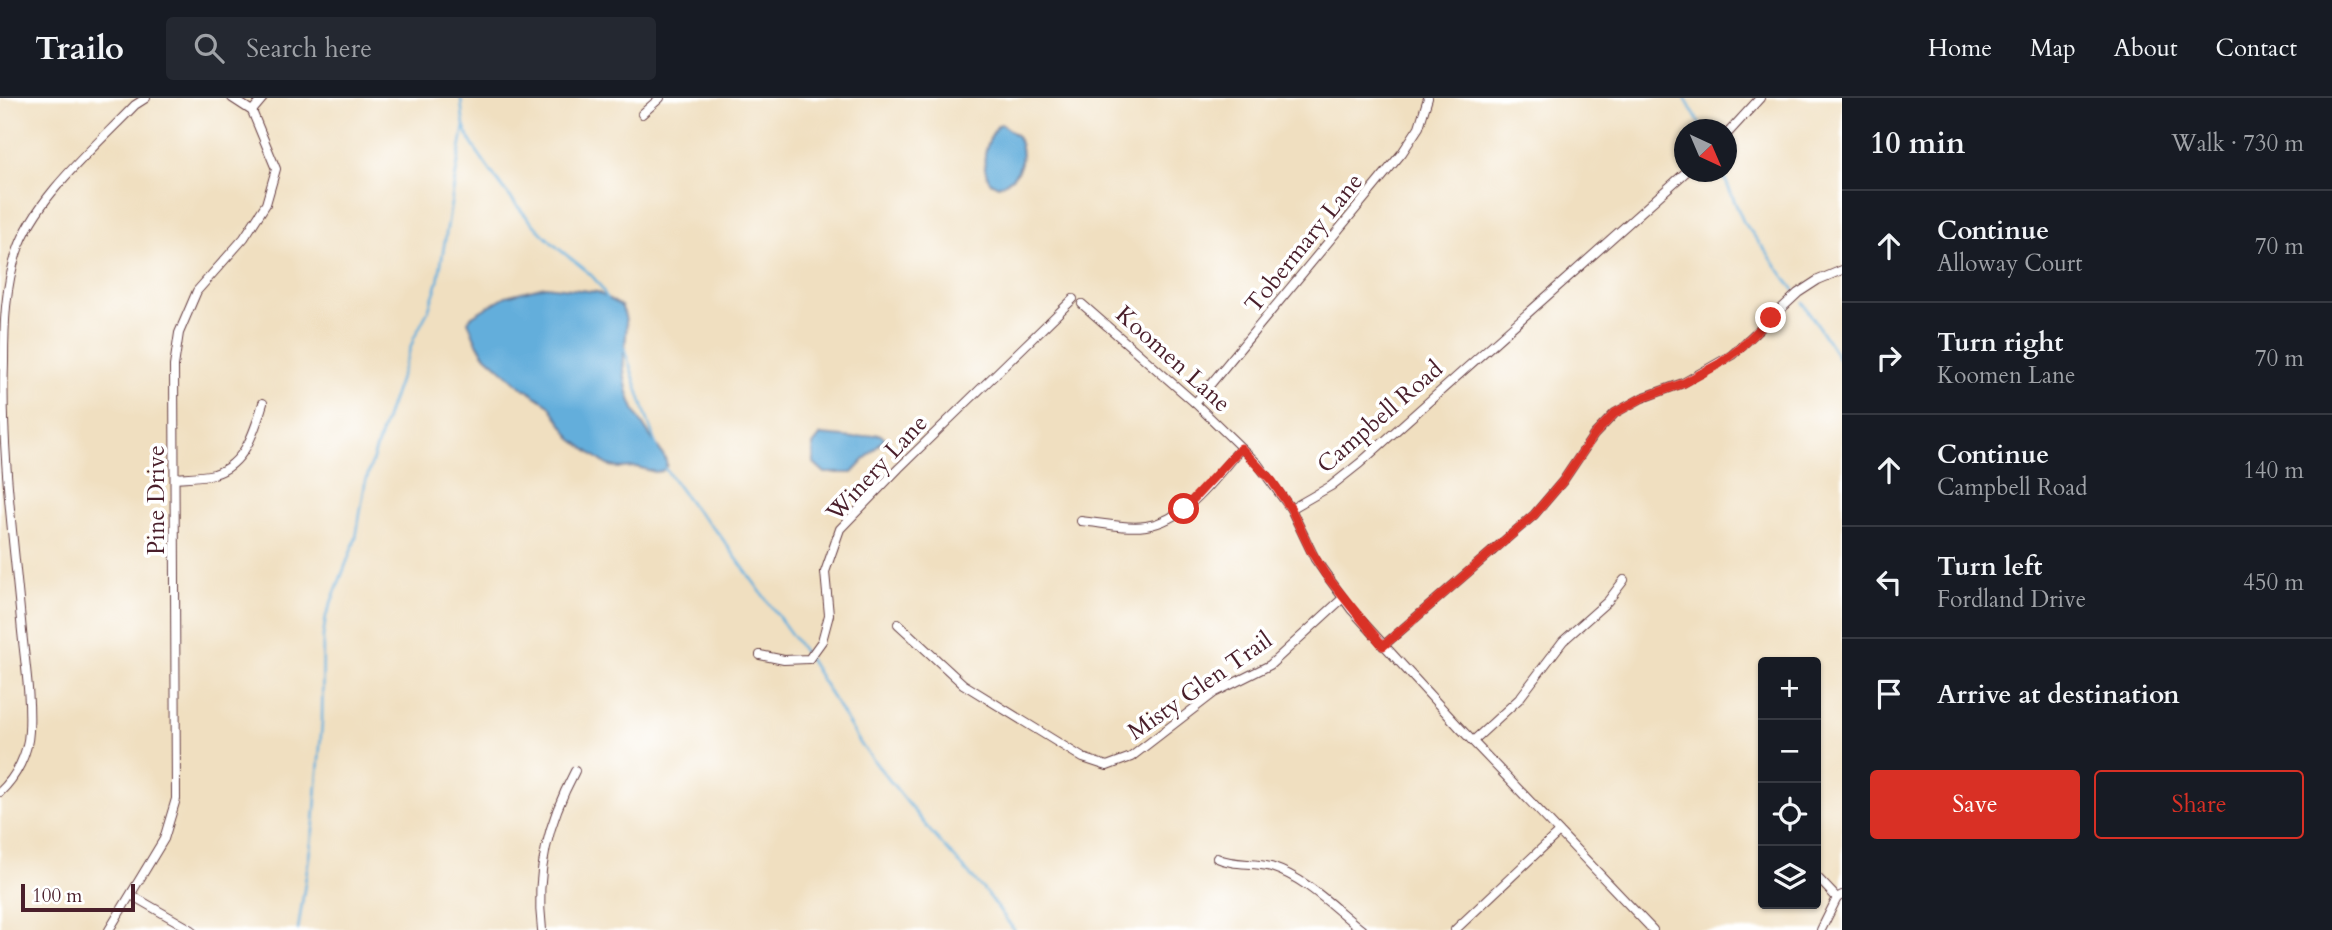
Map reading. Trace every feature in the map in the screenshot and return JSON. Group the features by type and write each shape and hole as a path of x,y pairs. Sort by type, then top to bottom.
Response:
{"street":[{"path":"0,792 12,781 22,760 29,734 4,446 4,345 10,276 28,226 50,194 135,105 146,98"},
{"path":"232,98 252,111 263,98"},
{"path":"642,114 660,98"},
{"name":"Tobermary Lane","path":"1195,403 1402,153 1419,127 1428,98"},
{"path":"1737,123 1760,98"},
{"name":"Pine Drive","path":"109,930 164,839 176,799 174,366 179,333 197,291 244,238 266,204 276,169 252,111"},
{"name":"Campbell Road","path":"1291,509 1331,486 1360,463 1675,182"},
{"path":"1383,646 1534,515 1563,481 1594,435 1615,413 1642,398 1684,383 1719,364 1752,338 1798,293 1818,280 1842,270"},
{"name":"Winery Lane","path":"760,655 784,660 809,659 822,641 829,615 825,572 840,528 1073,299"},
{"name":"Koomen Lane","path":"1082,304 1195,403 1241,448 1267,474 1291,509"},
{"path":"175,478 213,474 226,469 237,460 255,429 263,403"},
{"path":"1081,521 1134,527 1148,526 1169,519 1192,501 1241,448"},
{"path":"1291,509 1315,559 1383,646 1653,930"},
{"path":"1473,741 1519,699 1563,641 1608,601 1624,580"},
{"name":"Misty Glen Trail","path":"898,624 963,684 1083,758 1107,766 1131,757 1214,693 1270,665 1343,598"},
{"path":"542,930 539,904 540,867 556,811 575,771"},
{"path":"1455,930 1559,832"},
{"path":"1217,859 1230,863 1267,866 1286,873 1362,930"},
{"path":"1821,880 1839,896 1821,930"},
{"path":"131,895 192,930"}],"water":[{"path":"1001,124 1017,136 1021,159 1012,178 998,186 990,182 987,175 985,153 990,138"},
{"path":"545,286 597,292 621,306 626,322 626,384 638,417 665,458 667,465 662,471 607,465 572,439 549,405 519,385 483,353 468,321 472,316 506,296"},
{"path":"879,434 885,438 852,473 825,473 814,463 813,445 821,435 854,438"}],"waterway":[{"path":"461,98 467,135 493,175 538,229 592,276 607,299"},
{"path":"1685,98 1697,119"},
{"path":"298,930 314,823 322,722 323,636 326,616 356,538 365,484 389,409 414,338 428,311 438,282 464,126"},
{"path":"1726,182 1743,221 1760,244"},
{"path":"1762,246 1794,290"},
{"path":"1803,303 1842,363"},
{"path":"624,348 657,448"},
{"path":"664,467 696,511 719,534 809,659 862,746 931,832 990,897 1014,930"}],"route":[{"path":"1184,509 1241,448 1267,474 1291,509 1325,574 1383,646 1543,506 1586,445 1615,413 1642,398 1684,383 1719,364 1752,338 1771,318"}]}
